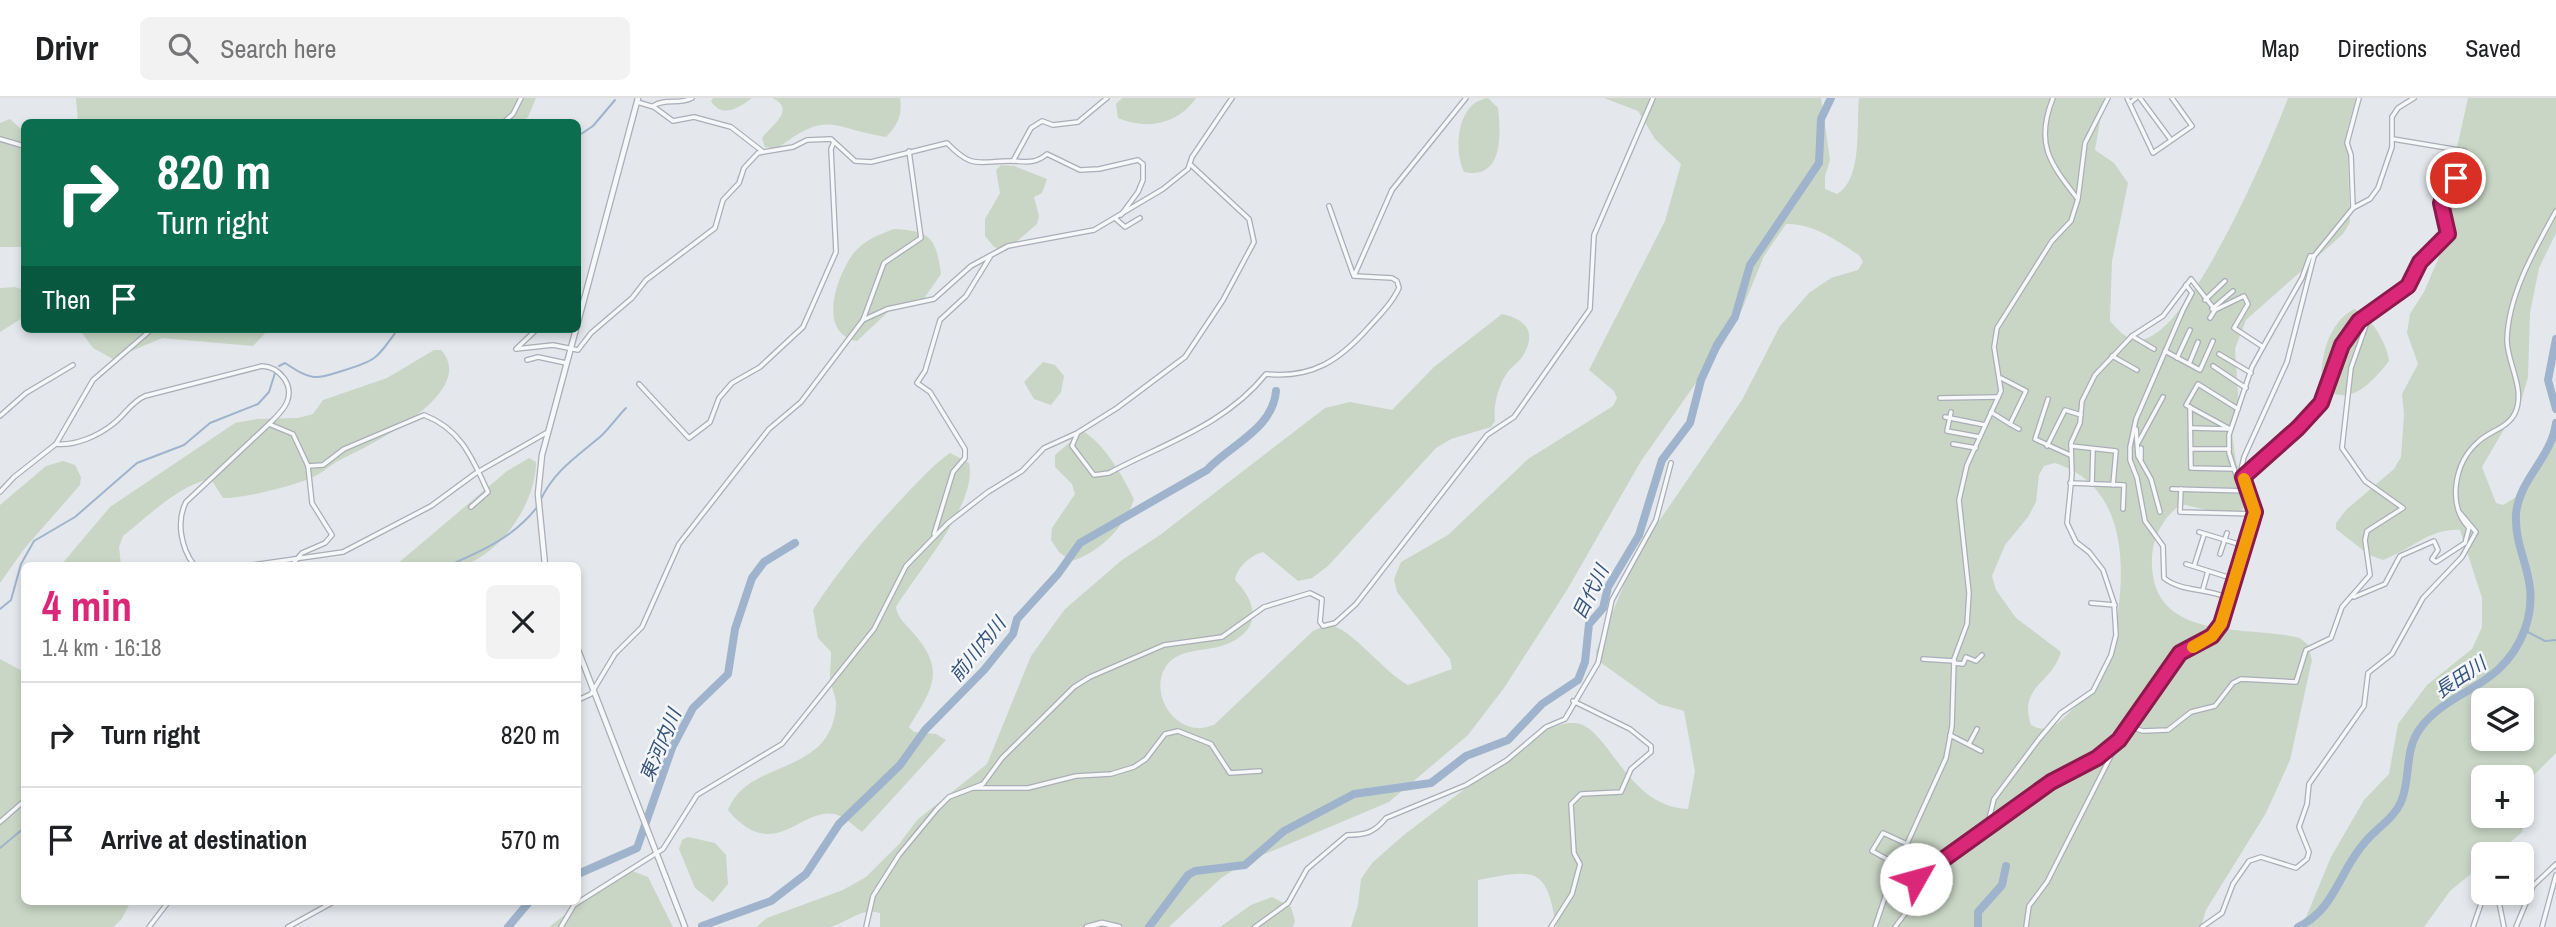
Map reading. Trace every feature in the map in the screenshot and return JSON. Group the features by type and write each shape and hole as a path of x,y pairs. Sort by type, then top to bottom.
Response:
{"street":[{"path":"507,119 521,98"},
{"path":"653,106 664,100 686,101 692,98"},
{"path":"1013,161 1031,128 1042,121 1053,125 1078,122 1107,98"},
{"path":"863,320 887,309 934,299 971,266 1021,242 1051,240 1094,230 1116,219 1172,183 1191,165 1192,157 1233,98"},
{"path":"1354,276 1392,190 1407,167 1461,105 1464,98"},
{"path":"866,927 873,897 899,855 936,809 949,797 984,784 1002,758 1059,700 1090,677 1164,645 1222,637 1264,607 1303,594 1316,594 1322,598 1320,622 1323,626 1335,623 1356,604 1486,435 1514,417 1582,322 1592,300 1594,234 1653,98"},
{"path":"2053,98 2045,118 2045,146 2051,163 2078,199"},
{"path":"1875,927 1898,865 1946,758 1954,662 1967,624 1969,593 1959,500 1962,481 1998,397 2001,379 1994,347 1997,328 2052,241 2071,221 2078,199 2085,143 2108,98"},
{"path":"2171,140 2138,98 2128,100 2154,153 2192,126 2172,98"},
{"path":"2353,208 2351,155 2347,143 2358,98"},
{"path":"2247,490 2238,481 2229,449 2230,429 2250,373 2302,278 2308,259 2314,256 2353,208 2370,199 2378,188 2393,138 2392,117 2398,108 2414,98"},
{"path":"581,311 638,100 653,106 673,121 694,117 731,127 769,153 821,138 834,142 855,161 871,162 909,150 947,143 961,158 985,165 1013,161 1032,163 1047,154 1080,170 1099,169 1138,160 1143,164 1143,180 1121,215"},
{"path":"2243,477 2316,410 2325,396 2348,334 2371,311 2408,286 2420,262 2448,234 2441,203 2465,162 2465,150 2393,138"},
{"path":"0,139 21,145"},
{"path":"639,384 689,438 710,422 719,398 732,383 760,367 803,327 836,253 831,149 834,142"},
{"path":"533,333 516,349 553,345 578,351 591,334 632,298 646,280 715,228 723,200 739,183 750,160 762,150"},
{"path":"581,699 591,694 615,654 647,619 679,544 769,429 801,402 863,320 884,263 921,238 909,150"},
{"path":"581,901 663,849 697,795 762,759 790,735 874,629 897,578 933,537 988,492 1022,471 1044,448 1077,433 1185,357 1250,252 1254,233 1249,219 1191,165"},
{"path":"1329,206 1354,276"},
{"path":"2352,597 2385,584 2393,564 2404,553 2434,541 2438,550 2432,559 2436,562 2465,542 2469,528 2460,518 2455,494 2457,478 2468,454 2478,441 2501,428 2515,414 2518,389 2507,344 2508,325 2514,300 2556,211"},
{"path":"1116,219 1125,227 1140,218"},
{"path":"933,537 953,472 965,458 965,449 930,392 917,383 925,371 940,320 965,296 991,256"},
{"path":"2026,927 2029,906 2047,882 2119,740 2180,653 2212,636 2221,624 2255,513 2243,477 2244,457 2287,362 2314,256"},
{"path":"1077,433 1073,445 1075,454 1094,475 1109,473 1219,419 1242,402 1266,374 1289,376 1323,368 1356,342 1399,288 1397,281 1392,278 1354,276"},
{"path":"1987,827 1994,799 2039,739 2061,713 2093,691 2111,654 2116,635 2115,605 2103,570 2090,552 2076,542 2067,523 2071,446 2081,415 2082,401 2095,375 2132,336 2163,316 2191,279 2214,310"},
{"path":"2205,300 2225,281"},
{"path":"2186,285 2192,293 2191,300 2183,310 2136,419 2130,453 2145,521 2163,546 2164,578 2168,582 2228,598"},
{"path":"2210,318 2214,310 2233,291"},
{"path":"2214,310 2244,296 2248,303 2234,328 2263,348"},
{"path":"2129,726 2143,731 2168,730 2191,712 2215,706 2233,683 2241,679 2296,682 2306,650 2330,638 2335,632 2342,607 2370,575 2365,540 2367,531 2403,508 2365,481 2342,448 2351,368 2371,311"},
{"path":"2177,358 2190,330"},
{"path":"0,492 57,444 93,380 147,333"},
{"path":"545,562 538,494 546,433 575,333"},
{"path":"2132,336 2154,349"},
{"path":"2189,364 2198,341"},
{"path":"2165,351 2202,369 2213,341"},
{"path":"2218,354 2250,373"},
{"path":"2112,356 2137,370"},
{"path":"527,360 538,357 566,363"},
{"path":"0,416 26,393 74,365"},
{"path":"57,444 75,443 112,425 129,406 145,396 262,366 273,367 281,373 289,395 287,405 186,502 181,512 180,527 193,562"},
{"path":"2213,366 2246,388"},
{"path":"2001,379 2026,391 2010,424"},
{"path":"2230,429 2186,405 2198,384 2238,409"},
{"path":"1940,398 1998,397"},
{"path":"2130,453 2163,397"},
{"path":"2048,399 2035,439 2070,455"},
{"path":"2190,407 2193,469 2234,469"},
{"path":"2048,446 2065,410 2081,415"},
{"path":"1951,412 1947,418 1947,431 1980,437"},
{"path":"1991,412 2019,429"},
{"path":"308,466 323,464 344,449 424,415 457,434 479,472 488,492 471,508"},
{"path":"1947,418 1985,425"},
{"path":"269,424 293,434 308,466 312,503 332,535 326,543 302,553 295,562"},
{"path":"2135,427 2136,445 2151,479 2161,513"},
{"path":"2191,428 2230,429"},
{"path":"271,562 343,552 431,506 479,472 546,433"},
{"path":"1953,444 1976,448"},
{"path":"2071,446 2116,451 2113,485"},
{"path":"2141,448 2141,461"},
{"path":"2092,484 2093,449"},
{"path":"2191,449 2229,449"},
{"path":"1255,927 1288,903 1307,869 1346,835 1364,835 1377,829 1386,818 1466,785 1507,760 1546,727 1565,719 1573,701 1598,663 1612,600 1656,520 1671,463"},
{"path":"2070,483 2124,485 2123,509"},
{"path":"2172,489 2247,490"},
{"path":"2181,489 2180,512 2255,513"},
{"path":"2202,927 2222,913 2233,884 2249,861 2261,857 2296,868 2307,859 2309,852 2299,827 2307,804 2309,784 2364,706 2368,673 2392,654 2423,598 2462,557 2474,538 2476,532 2460,513"},
{"path":"2199,532 2245,547"},
{"path":"2220,554 2227,533"},
{"path":"2194,566 2205,534"},
{"path":"2186,564 2234,579"},
{"path":"2202,589 2208,570"},
{"path":"2091,603 2115,605"},
{"path":"1923,659 1963,664 1966,657 1976,662 1983,655"},
{"path":"581,658 685,927"},
{"path":"1551,927 1572,894 1580,864 1574,853 1571,804 1581,794 1621,792 1630,769 1651,752 1651,746 1630,729 1573,701"},
{"path":"1969,744 1977,729"},
{"path":"972,787 1028,788 1076,776 1126,770 1146,759 1165,734 1178,731 1211,744 1230,773 1260,771"},
{"path":"1950,735 1981,751"},
{"path":"1895,927 1911,902 1911,887 1922,873 2051,782 2097,758 2119,740"},
{"path":"0,822 21,804"},
{"path":"1898,865 1872,851 1883,833 1907,844"},
{"path":"2516,927 2533,886 2556,864"},
{"path":"2542,927 2556,875"},
{"path":"149,927 166,905"},
{"path":"288,927 328,905"},
{"path":"561,927 574,905"},
{"path":"2473,927 2481,905"},
{"path":"2500,905 2504,927"},
{"path":"1087,927 1102,923 1118,927"}],"green space":[{"path":"76,98 536,98 525,119 78,119"},
{"path":"713,98 752,98 725,111 715,106 711,101"},
{"path":"772,98 900,98 901,110 896,124 886,137 841,126 819,125 777,149 765,147 762,138 782,112 779,102"},
{"path":"1122,98 1196,98 1171,119 1161,123 1140,124 1118,118 1116,104"},
{"path":"1488,98 1498,108 1497,153 1486,169 1477,173 1464,172 1459,151 1460,128 1470,108 1478,101"},
{"path":"1604,98 1821,98 1830,160 1825,176 1825,189 1837,194 1851,177 1855,164 1859,98 2104,98 2095,150 2114,163 2128,183 2112,261 2110,321 2127,337 2140,340 2160,330 2182,307 2204,274 2247,194 2288,98 2356,98 2347,130 2350,222 2343,234 2246,320 2235,349 2239,408 2231,426 2236,462 2246,487 2247,497 2241,513 2233,516 2181,504 2163,523 2153,547 2152,565 2157,590 2169,607 2187,619 2208,626 2300,638 2308,645 2312,660 2290,760 2266,813 2206,910 2201,927 1556,927 1548,892 1542,882 1535,876 1513,874 1478,880 1478,927 1351,927 1358,905 1361,879 1372,863 1405,834 1539,733 1556,726 1575,723 1587,727 1634,782 1649,795 1667,805 1688,809 1695,771 1684,711 1659,704 1597,660 1596,651 1638,552 1742,400 1780,326 1809,293 1831,278 1858,270 1863,262 1859,255 1825,234 1806,226 1786,224 1764,256 1743,307 1722,346 1641,461 1567,590 1504,688 1468,735 1389,802 1246,862 1221,878 1169,927 880,927 880,913 865,912 828,927 756,927 767,918 843,890 866,877 900,843 917,820 987,764 1031,656 1065,609 1122,560 1160,535 1325,408 1350,402 1392,410 1434,367 1502,314 1523,323 1529,334 1529,341 1522,357 1501,384 1495,421 1491,427 1451,439 1436,448 1328,566 1312,578 1298,581 1263,552 1249,559 1235,580 1249,598 1252,608 1250,625 1245,633 1224,645 1176,657 1165,668 1160,687 1166,706 1179,721 1200,728 1214,725 1313,631 1329,624 1349,635 1408,685 1452,669 1450,659 1397,592 1394,579 1401,562 1448,535 1528,459 1613,406 1617,398 1614,391 1589,370 1665,221 1681,164 1655,139 1638,111","holes":["2055,463 2077,473 2094,487 2106,504 2119,545 2120,590 2115,636 2106,667 2092,689 2062,720 2043,729 2031,725 2029,702 2032,693 2057,663 2061,652 2016,618 1996,590 1992,576 2005,545 2028,517 2036,502 2039,475 2044,466"]},
{"path":"2468,98 2556,98 2556,233 2539,268 2530,313 2528,377 2522,398 2482,467 2496,503 2503,505 2516,497 2556,431 2556,753 2534,775 2534,765 2471,765 2471,828 2523,828 2522,832 2511,842 2471,842 2471,874 2450,891 2424,927 2302,927 2331,857 2364,800 2389,774 2398,724 2427,685 2472,649 2482,627 2482,598 2460,530 2439,532 2383,560 2369,555 2336,529 2336,523 2347,509 2394,469 2401,457 2404,415 2402,394 2418,364 2407,333 2410,314 2424,292 2439,257 2445,202"},
{"path":"10,119 21,129 21,247 0,247 0,123"},
{"path":"1001,165 1014,166 1047,179 1042,193 1034,197 1039,216 1037,224 1006,251 994,247 985,236 985,219 1000,193 996,170"},
{"path":"894,229 916,232 930,239 937,252 941,274 923,300 889,311 857,341 845,336 837,327 834,316 836,290 857,249 872,238"},
{"path":"0,288 21,289 21,319 0,332"},
{"path":"2354,309 2377,331 2389,361 2360,390 2342,395 2332,393 2322,387 2324,354 2338,323"},
{"path":"82,333 265,333 253,346 162,338 113,359 93,348"},
{"path":"434,350 441,350 449,366 446,383 433,400 415,416 394,431 311,478 267,491 223,498 211,479 199,482 164,502 123,536 119,547 121,562 64,562 110,507 235,423 257,419 298,418 313,414 323,400 387,378"},
{"path":"1043,362 1055,365 1064,376 1061,392 1051,405 1034,399 1024,382"},
{"path":"1083,431 1106,453 1134,499 1125,519 1110,537 1091,552 1071,561 1059,552 1051,540 1052,528 1075,494 1072,484 1055,467 1055,455"},
{"path":"950,453 969,463 969,480 964,498 944,537 896,607 900,618 924,647 933,670 929,692 909,727 914,732 936,734 946,740 862,832 834,814 822,814 773,834 759,833 744,826 728,810 738,794 753,782 805,756 820,745 831,729 836,703 830,679 831,652 818,638 813,610 871,533 924,475"},
{"path":"529,458 536,462 535,477 524,508 505,536 493,548 471,562 400,562 507,471"},
{"path":"63,461 75,465 81,477 80,485 24,549 0,583 0,505 46,466"},
{"path":"0,659 21,670 21,905 129,905 121,920 113,927 0,927"},
{"path":"688,837 715,843 726,855 728,884 713,902 695,888 679,849 682,840"},
{"path":"630,870 648,877 673,927 549,927 581,905 619,873"},
{"path":"1272,897 1291,907 1295,921 1293,927 1220,927 1251,905"}],"waterway":[{"name":"目代川","path":"1149,927 1188,875 1195,871 1245,865 1284,831 1354,794 1431,783 1466,756 1508,740 1542,704 1578,680 1585,662 1589,624 1603,608 1608,587 1639,535 1662,460 1690,423 1701,380 1717,345 1735,317 1750,265 1819,163 1821,119 1831,98"},
{"path":"581,134 593,126 615,100"},
{"path":"279,366 285,363 312,377 325,376 370,361 395,333"},
{"name":"長田川","path":"2556,339 2548,380 2556,409"},
{"path":"22,562 34,541 75,517 137,463 184,445 210,423 258,404 269,392 275,373"},
{"name":"前川内川","path":"702,926 771,901 806,874 839,824 900,765 925,730 984,670 1013,634 1017,619 1058,574 1080,543 1207,470 1259,426 1273,404 1276,391"},
{"path":"540,501 559,473 604,434 626,408"},
{"name":"長田川","path":"2298,927 2321,910 2357,852 2398,808 2404,793 2411,747 2419,730 2445,705 2489,677 2515,649 2525,629 2530,596 2517,529 2518,502 2548,447 2556,423"},
{"path":"456,562 509,534 538,506"},
{"name":"東河内川","path":"581,873 637,848 672,748 693,708 728,674 735,629 752,578 764,562 795,543"},
{"path":"0,609 11,600 21,564"},
{"path":"2524,630 2545,641 2556,640"},
{"path":"0,848 21,830"},
{"path":"1978,927 1978,912 2002,885 2006,866"},
{"name":"東河内川","path":"508,927 527,905"}],"slow traffic":[{"path":"2193,647 2212,636 2221,624 2253,522 2253,500 2244,479"}],"route":[{"path":"1916,879 2051,782 2097,758 2119,740 2180,653 2212,636 2221,624 2255,512 2243,477 2311,416 2325,396 2348,334 2371,311 2408,286 2426,254 2448,234 2449,227 2441,203 2456,178"}]}
